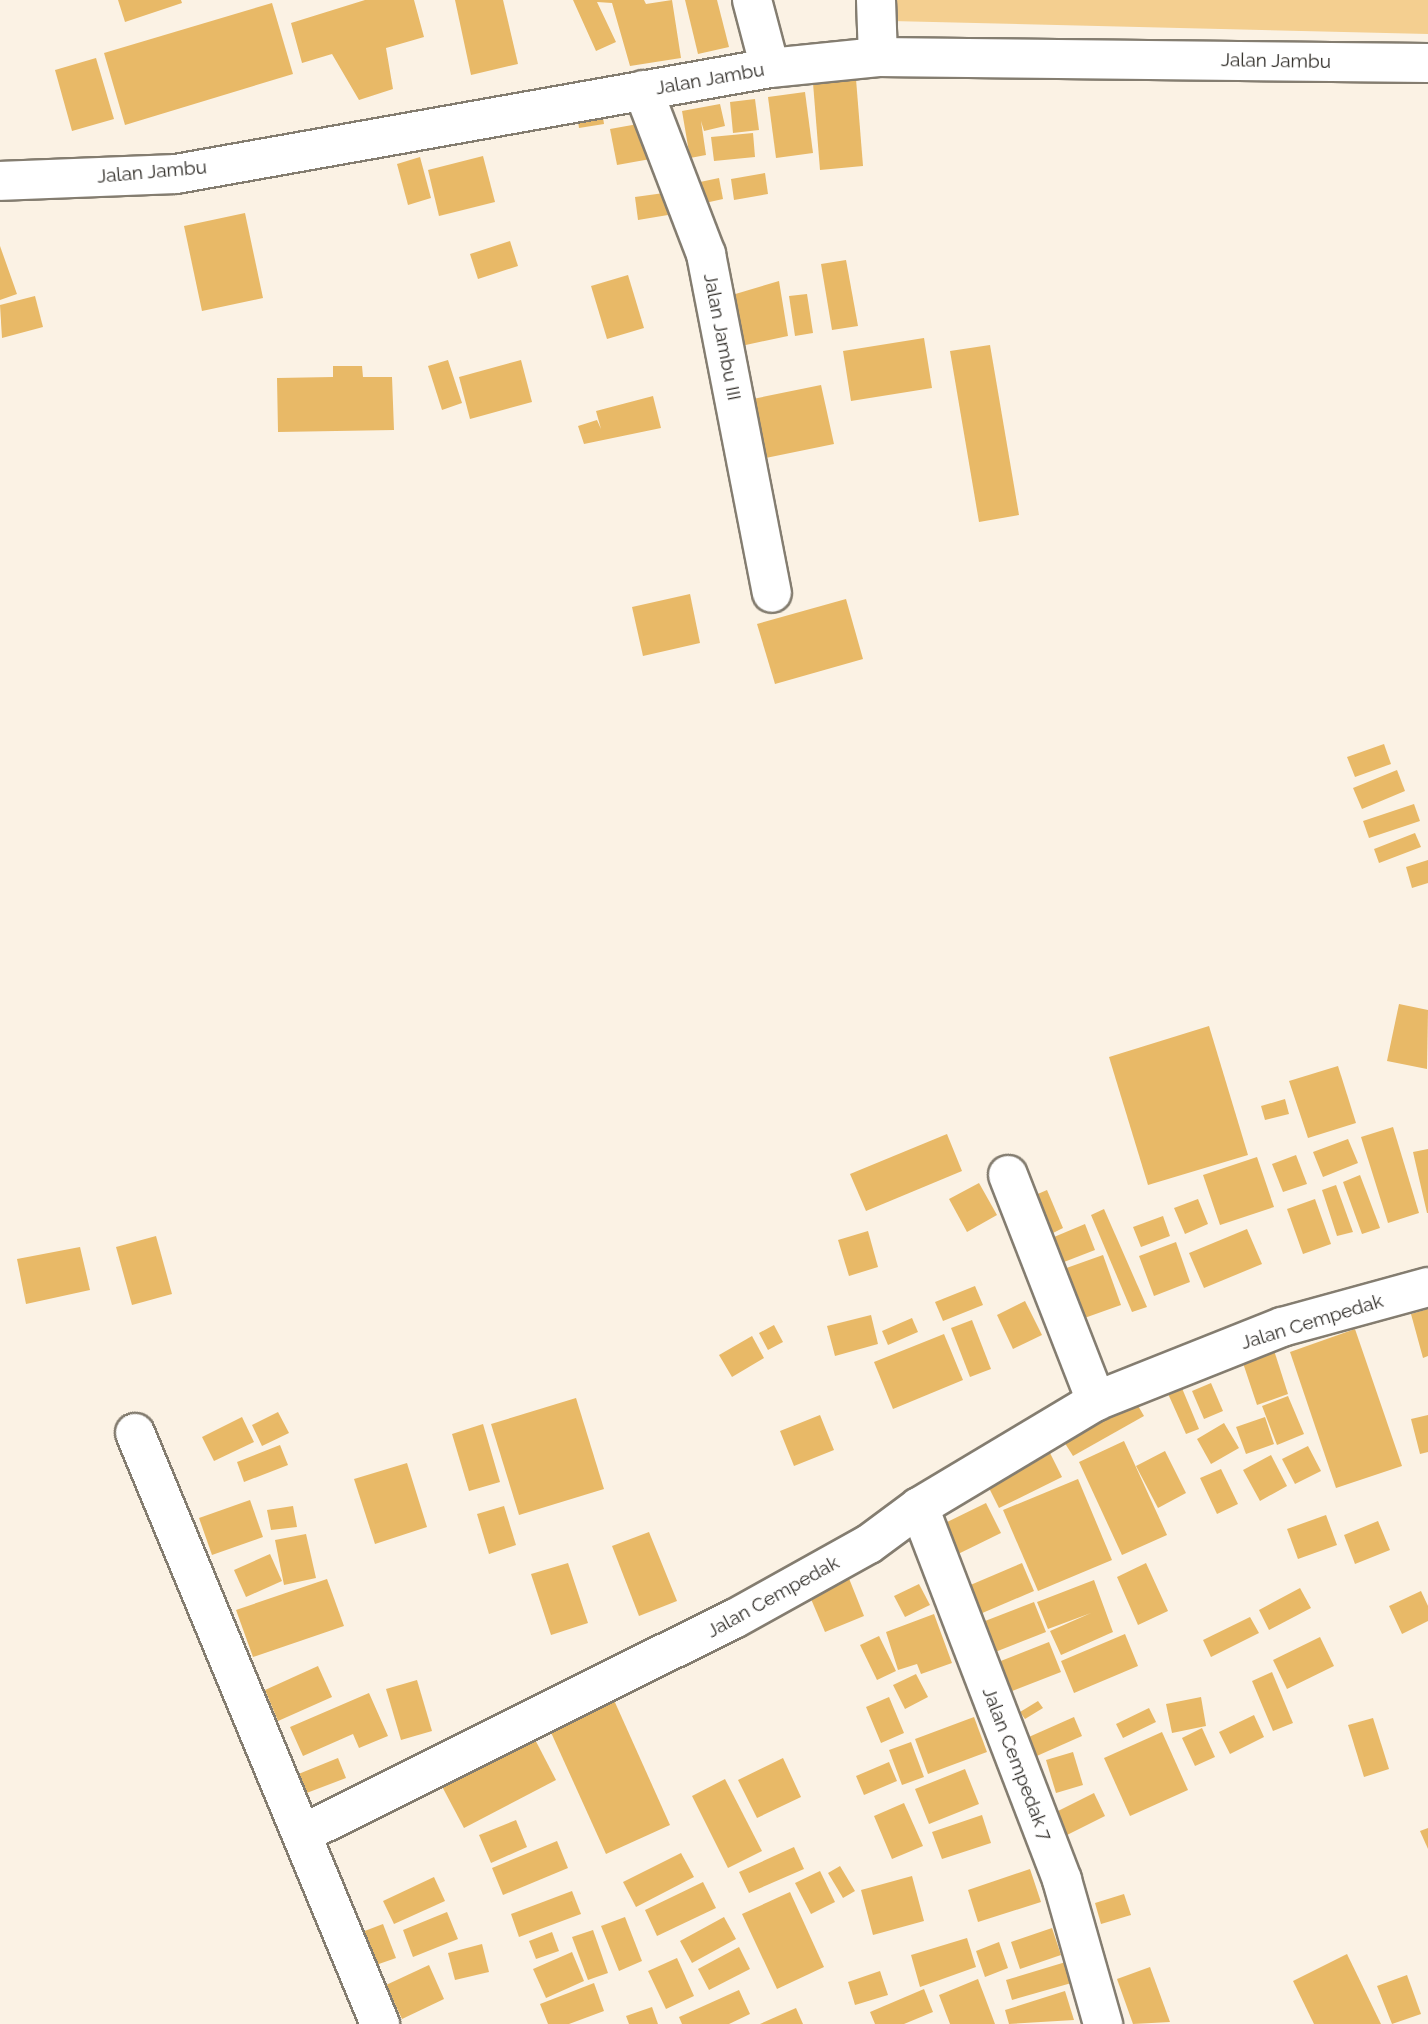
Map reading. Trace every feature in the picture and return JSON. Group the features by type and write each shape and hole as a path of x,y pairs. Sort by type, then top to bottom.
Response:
{"street":[{"path":"752,0 770,68"},
{"path":"876,0 878,57"},
{"name":"Jalan Jambu","path":"0,181 176,174 770,68 878,57 1428,62"},
{"name":"Jalan Jambu III","path":"643,90 706,254 772,593"},
{"path":"1008,1175 1096,1401"},
{"name":"Jalan Cempedak","path":"304,1833 734,1619 869,1544 919,1507 1096,1401 1283,1326 1428,1287"},
{"path":"135,1433 304,1833 380,2024"},
{"name":"Jalan Cempedak 7","path":"919,1507 1062,1880 1094,1977 1103,2024"}],"shaded area":[{"path":"892,0 1428,0 1428,34 891,21"}],"building":[{"path":"118,0 181,0 182,3 125,22"},
{"path":"365,0 414,0 424,37 386,48 393,89 359,100 332,54 302,63 291,23"},
{"path":"455,0 503,0 518,64 471,75"},
{"path":"573,0 644,0 646,4 672,0 681,58 630,66 612,3 597,2 616,42 596,51"},
{"path":"685,0 717,0 729,47 698,54"},
{"path":"272,3 293,74 125,125 104,53"},
{"path":"96,58 114,119 72,131 55,70"},
{"path":"856,79 863,166 820,170 813,83"},
{"path":"805,92 813,153 776,158 768,97"},
{"path":"755,99 759,130 733,133 730,102"},
{"path":"601,104 604,124 579,128 576,108"},
{"path":"720,104 725,126 704,131 701,121 706,155 690,158 682,111"},
{"path":"649,122 656,158 617,165 610,129"},
{"path":"753,133 755,157 714,161 711,137"},
{"path":"483,156 495,202 439,216 428,170"},
{"path":"420,157 431,198 408,205 397,164"},
{"path":"765,173 768,194 734,200 731,179"},
{"path":"719,178 723,199 705,203 700,182"},
{"path":"664,193 668,215 638,220 635,197"},
{"path":"245,213 263,298 202,311 184,226"},
{"path":"510,241 518,266 478,279 470,254"},
{"path":"0,246 17,294 0,300"},
{"path":"846,260 858,326 832,330 821,264"},
{"path":"628,275 644,328 607,339 591,286"},
{"path":"779,281 788,336 741,346 732,295"},
{"path":"807,294 813,333 795,336 789,296"},
{"path":"35,296 43,327 2,338 0,305"},
{"path":"924,338 932,388 851,401 843,351"},
{"path":"990,345 1019,515 979,522 950,351"},
{"path":"448,360 462,403 442,410 428,366"},
{"path":"521,360 532,402 470,419 459,377"},
{"path":"333,366 362,366 363,377 392,377 394,430 278,432 277,378 333,377"},
{"path":"821,385 834,444 756,460 743,401"},
{"path":"653,396 661,428 584,444 578,426 597,420 601,429 596,411"},
{"path":"690,594 700,643 643,656 632,607"},
{"path":"846,599 863,659 775,684 757,624"},
{"path":"1384,744 1391,764 1355,777 1347,757"},
{"path":"1397,770 1405,791 1362,809 1353,788"},
{"path":"1414,804 1420,821 1369,838 1363,821"},
{"path":"1415,833 1421,847 1379,863 1374,849"},
{"path":"1428,860 1428,883 1412,888 1406,867"},
{"path":"1399,1004 1428,1010 1427,1069 1387,1061"},
{"path":"1209,1026 1248,1155 1148,1185 1109,1057"},
{"path":"1338,1066 1356,1123 1308,1138 1289,1081"},
{"path":"1285,1099 1289,1114 1265,1120 1261,1106"},
{"path":"1393,1127 1419,1213 1388,1223 1361,1137"},
{"path":"947,1134 962,1171 866,1211 850,1174"},
{"path":"1348,1139 1358,1163 1323,1177 1313,1152"},
{"path":"1428,1149 1428,1213 1427,1213 1413,1152"},
{"path":"1296,1155 1307,1184 1283,1192 1272,1164"},
{"path":"1257,1157 1274,1207 1220,1225 1203,1175"},
{"path":"1360,1175 1380,1228 1362,1234 1343,1182"},
{"path":"979,1183 997,1215 967,1232 949,1199"},
{"path":"1336,1185 1353,1232 1337,1236 1322,1190"},
{"path":"1047,1190 1063,1228 1049,1235 1033,1196"},
{"path":"1198,1199 1208,1224 1185,1234 1174,1208"},
{"path":"1315,1199 1331,1244 1303,1254 1287,1209"},
{"path":"1104,1209 1147,1307 1132,1312 1091,1215"},
{"path":"1163,1216 1170,1236 1141,1247 1133,1227"},
{"path":"1085,1224 1095,1250 1064,1262 1054,1237"},
{"path":"1247,1229 1262,1264 1204,1288 1189,1253"},
{"path":"868,1231 878,1267 849,1276 838,1240"},
{"path":"156,1236 172,1294 132,1305 116,1247"},
{"path":"1176,1242 1190,1282 1154,1296 1139,1256"},
{"path":"80,1247 90,1290 26,1304 17,1259"},
{"path":"1103,1255 1121,1305 1076,1321 1058,1271"},
{"path":"975,1286 983,1305 943,1321 935,1302"},
{"path":"1025,1301 1042,1335 1013,1349 997,1315"},
{"path":"1428,1309 1428,1356 1423,1358 1411,1314"},
{"path":"871,1315 878,1344 835,1356 827,1326"},
{"path":"912,1318 918,1332 888,1345 882,1331"},
{"path":"972,1320 991,1369 970,1377 951,1328"},
{"path":"774,1325 783,1342 768,1350 759,1333"},
{"path":"1355,1329 1402,1466 1336,1488 1290,1352"},
{"path":"944,1334 963,1380 893,1409 874,1362"},
{"path":"752,1336 764,1358 732,1377 719,1355"},
{"path":"1272,1344 1288,1394 1257,1405 1240,1354"},
{"path":"1179,1381 1199,1429 1186,1434 1165,1387"},
{"path":"1211,1383 1223,1411 1204,1419 1192,1391"},
{"path":"1288,1396 1304,1434 1277,1445 1262,1406"},
{"path":"1133,1397 1144,1416 1073,1456 1061,1437"},
{"path":"576,1398 604,1489 519,1515 491,1424"},
{"path":"278,1412 289,1433 262,1446 252,1425"},
{"path":"820,1415 834,1450 794,1466 780,1431"},
{"path":"1428,1415 1428,1452 1420,1454 1411,1419"},
{"path":"242,1417 254,1442 214,1461 202,1437"},
{"path":"1265,1417 1274,1444 1246,1454 1236,1427"},
{"path":"1224,1423 1239,1448 1211,1464 1197,1439"},
{"path":"483,1424 500,1482 469,1491 452,1434"},
{"path":"1124,1441 1167,1535 1122,1555 1079,1462"},
{"path":"280,1445 288,1465 244,1482 237,1462"},
{"path":"1308,1446 1321,1471 1295,1484 1282,1459"},
{"path":"1047,1447 1062,1477 999,1508 984,1478"},
{"path":"1165,1451 1186,1493 1158,1508 1136,1466"},
{"path":"1271,1455 1287,1486 1260,1501 1243,1470"},
{"path":"407,1463 427,1527 375,1544 354,1479"},
{"path":"1221,1469 1238,1504 1217,1514 1200,1478"},
{"path":"1078,1479 1112,1560 1038,1591 1003,1510"},
{"path":"250,1500 263,1537 212,1555 199,1518"},
{"path":"986,1503 1001,1533 954,1556 939,1526"},
{"path":"293,1506 297,1527 271,1530 267,1510"},
{"path":"504,1506 516,1545 489,1554 477,1514"},
{"path":"1326,1515 1337,1545 1298,1559 1287,1529"},
{"path":"1378,1521 1390,1550 1355,1564 1344,1535"},
{"path":"649,1532 677,1601 639,1616 612,1546"},
{"path":"306,1534 316,1578 284,1585 275,1540"},
{"path":"270,1554 282,1581 246,1597 234,1570"},
{"path":"568,1563 588,1623 551,1635 531,1574"},
{"path":"1022,1563 1034,1591 973,1617 961,1589"},
{"path":"1146,1563 1168,1611 1138,1625 1117,1577"},
{"path":"848,1576 864,1616 825,1632 808,1592"},
{"path":"327,1579 344,1626 253,1657 236,1610"},
{"path":"1094,1580 1113,1632 1061,1655 1050,1631 1091,1613 1048,1629 1037,1602"},
{"path":"919,1584 930,1605 905,1617 894,1596"},
{"path":"1300,1588 1311,1608 1269,1630 1259,1610"},
{"path":"1421,1591 1428,1606 1428,1621 1402,1634 1389,1606"},
{"path":"1034,1602 1046,1632 980,1658 967,1628"},
{"path":"934,1614 952,1663 921,1674 917,1664 898,1670 886,1632"},
{"path":"1250,1617 1259,1633 1211,1657 1203,1640"},
{"path":"1125,1634 1138,1666 1074,1693 1061,1661"},
{"path":"879,1636 896,1671 877,1680 860,1645"},
{"path":"1320,1637 1334,1666 1287,1689 1273,1660"},
{"path":"1049,1642 1061,1672 999,1696 988,1666"},
{"path":"318,1666 332,1697 278,1721 265,1690"},
{"path":"1272,1672 1293,1723 1273,1731 1252,1681"},
{"path":"916,1674 928,1697 905,1709 893,1685"},
{"path":"417,1680 432,1731 401,1740 386,1689"},
{"path":"609,1689 670,1825 606,1854 544,1717"},
{"path":"369,1693 388,1736 359,1748 353,1734 303,1756 290,1727"},
{"path":"889,1697 904,1733 881,1743 866,1707"},
{"path":"1201,1697 1206,1726 1172,1733 1166,1704"},
{"path":"1038,1701 1043,1708 1025,1719 1020,1712"},
{"path":"1149,1708 1156,1722 1123,1738 1116,1724"},
{"path":"1254,1715 1264,1737 1230,1754 1219,1732"},
{"path":"974,1717 987,1752 928,1774 915,1739"},
{"path":"1074,1717 1082,1736 1030,1759 1022,1740"},
{"path":"1373,1718 1389,1769 1364,1777 1348,1725"},
{"path":"528,1726 556,1780 464,1828 436,1775"},
{"path":"1202,1728 1215,1757 1195,1766 1182,1738"},
{"path":"1162,1732 1188,1790 1130,1816 1104,1758"},
{"path":"911,1742 924,1777 902,1785 889,1750"},
{"path":"1073,1752 1083,1785 1056,1793 1046,1760"},
{"path":"338,1758 346,1778 304,1794 296,1775"},
{"path":"783,1758 801,1797 757,1818 738,1780"},
{"path":"889,1762 897,1781 864,1795 856,1776"},
{"path":"965,1769 979,1804 929,1824 915,1789"},
{"path":"725,1779 762,1851 728,1868 692,1796"},
{"path":"1094,1793 1105,1816 1067,1835 1056,1812"},
{"path":"904,1803 923,1846 892,1859 874,1816"},
{"path":"982,1815 991,1843 942,1859 932,1832"},
{"path":"516,1820 527,1847 491,1863 479,1835"},
{"path":"1428,1828 1428,1849 1420,1831"},
{"path":"557,1841 568,1868 503,1895 492,1868"},
{"path":"794,1847 804,1869 749,1893 739,1872"},
{"path":"681,1853 694,1877 636,1907 623,1882"},
{"path":"840,1866 855,1891 843,1898 828,1873"},
{"path":"1030,1869 1041,1902 978,1922 968,1890"},
{"path":"820,1871 835,1902 811,1914 795,1883"},
{"path":"912,1876 924,1921 873,1935 861,1890"},
{"path":"434,1877 445,1901 394,1924 383,1901"},
{"path":"703,1882 716,1908 657,1936 645,1910"},
{"path":"572,1891 581,1914 519,1937 511,1914"},
{"path":"790,1892 824,1967 777,1989 742,1914"},
{"path":"1124,1894 1131,1915 1101,1924 1095,1903"},
{"path":"447,1912 458,1939 413,1957 403,1930"},
{"path":"625,1917 642,1961 619,1971 601,1926"},
{"path":"724,1917 736,1939 692,1963 680,1941"},
{"path":"383,1924 396,1958 376,1965 362,1932"},
{"path":"1052,1928 1061,1955 1020,1969 1011,1942"},
{"path":"593,1930 608,1973 588,1980 572,1937"},
{"path":"552,1932 559,1951 536,1959 529,1941"},
{"path":"967,1938 976,1967 920,1987 911,1955"},
{"path":"999,1942 1008,1968 985,1977 976,1951"},
{"path":"482,1944 489,1972 455,1980 448,1953"},
{"path":"739,1947 750,1969 709,1990 698,1969"},
{"path":"572,1952 584,1981 546,1998 533,1969"},
{"path":"1347,1954 1381,2024 1314,2024 1293,1981"},
{"path":"677,1958 694,1996 666,2009 648,1971"},
{"path":"1069,1961 1075,1982 1012,2000 1006,1980"},
{"path":"429,1965 444,1999 402,2019 386,1985"},
{"path":"1150,1967 1170,2022 1133,2024 1117,1979"},
{"path":"880,1971 888,1995 855,2005 848,1982"},
{"path":"1407,1975 1421,2014 1392,2024 1377,1986"},
{"path":"978,1979 995,2024 950,2024 939,1995"},
{"path":"594,1983 604,2011 569,2024 548,2024 540,2004"},
{"path":"924,1989 933,2012 904,2024 875,2024 870,2012"},
{"path":"739,1990 750,2014 729,2024 682,2024 679,2017"},
{"path":"1065,1991 1074,2020 1009,2024 1005,2010"},
{"path":"652,2007 658,2024 629,2024 626,2016"},
{"path":"796,2008 803,2024 760,2024"}]}
